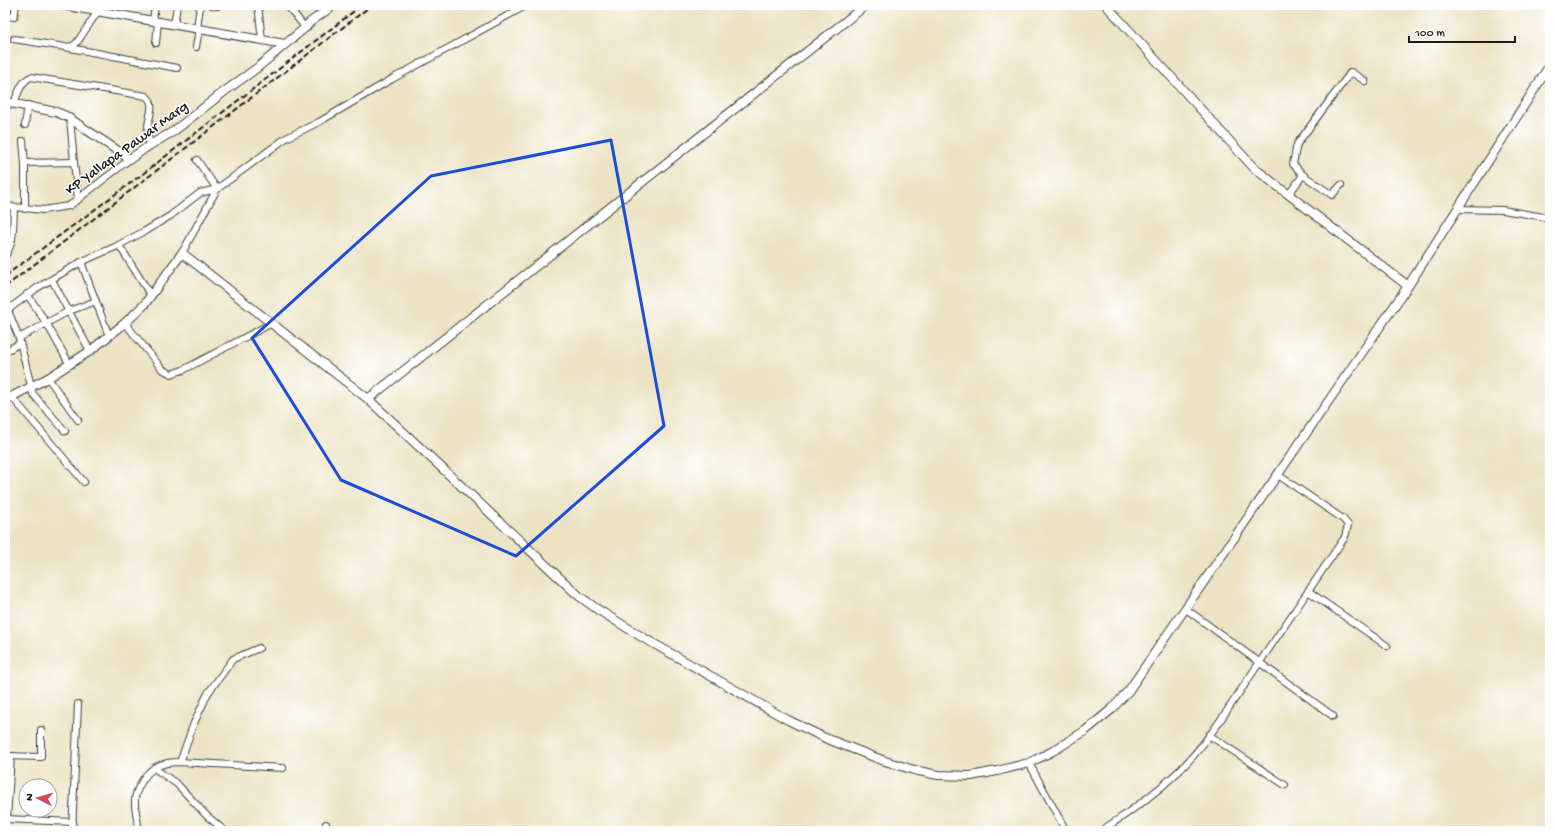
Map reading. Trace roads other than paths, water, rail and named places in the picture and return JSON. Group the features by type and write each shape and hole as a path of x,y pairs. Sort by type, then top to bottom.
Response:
{"street":[{"path":"5,15 14,17 16,5"},
{"path":"62,5 100,8 156,22 283,44"},
{"path":"155,5 156,43"},
{"path":"174,25 177,5"},
{"path":"196,47 200,5"},
{"path":"258,5 262,40"},
{"path":"287,5 306,24"},
{"name":"KP Yallapa Pawar Marg","path":"5,206 43,210 69,206 130,159 174,131 251,71 257,68 283,44 306,27 306,24 334,5"},
{"path":"84,482 8,398 31,388 70,365 109,336 144,305 182,253 218,189 286,138 319,122 392,79 527,5"},
{"path":"368,400 866,5"},
{"path":"1106,5 1254,168 1408,286"},
{"path":"64,47 73,46 78,41 100,8"},
{"path":"14,39 177,68"},
{"path":"182,253 368,400 579,596 597,609 642,637 788,720 824,738 882,760 938,775 971,776 1029,763 1053,751 1085,731 1112,709 1129,690 1408,286 1550,65"},
{"path":"1341,185 1332,195 1303,174 1293,164 1297,144 1352,72 1365,81"},
{"path":"14,103 26,79 31,77 146,96 150,99 152,104 147,126 150,145"},
{"path":"5,102 28,105 56,112 70,118 130,159"},
{"path":"26,125 28,105"},
{"path":"70,118 78,200"},
{"path":"23,141 25,163 25,209"},
{"path":"197,160 218,189"},
{"path":"25,163 74,162"},
{"path":"1289,194 1303,174"},
{"path":"64,431 37,399 31,388 20,340 7,311 27,294 81,262 119,245 170,216 200,193 218,189"},
{"path":"5,256 12,243 14,208"},
{"path":"1458,208 1503,210 1550,218"},
{"path":"119,245 151,296"},
{"path":"81,262 109,336"},
{"path":"52,280 90,351"},
{"path":"27,294 47,324 70,365"},
{"path":"5,352 20,340 47,324 69,312 96,302"},
{"path":"125,323 162,369 171,374 183,370 272,323"},
{"path":"48,378 78,420"},
{"path":"1101,831 1129,813 1181,769 1209,735 1345,537 1348,525 1343,519 1278,475"},
{"path":"1308,591 1387,646"},
{"path":"1186,609 1334,716"},
{"path":"180,762 194,723 208,693 234,659 259,648"},
{"path":"72,831 78,704"},
{"path":"41,730 41,757 8,756 6,819 72,822"},
{"path":"1209,735 1285,785"},
{"path":"138,831 135,800 136,795 144,776 154,768 168,762 180,762 283,768"},
{"path":"1029,763 1066,831"},
{"path":"154,768 177,784 207,816 225,831"}],"railway":[{"path":"5,276 144,173 362,5"},
{"path":"5,287 372,5"}]}
